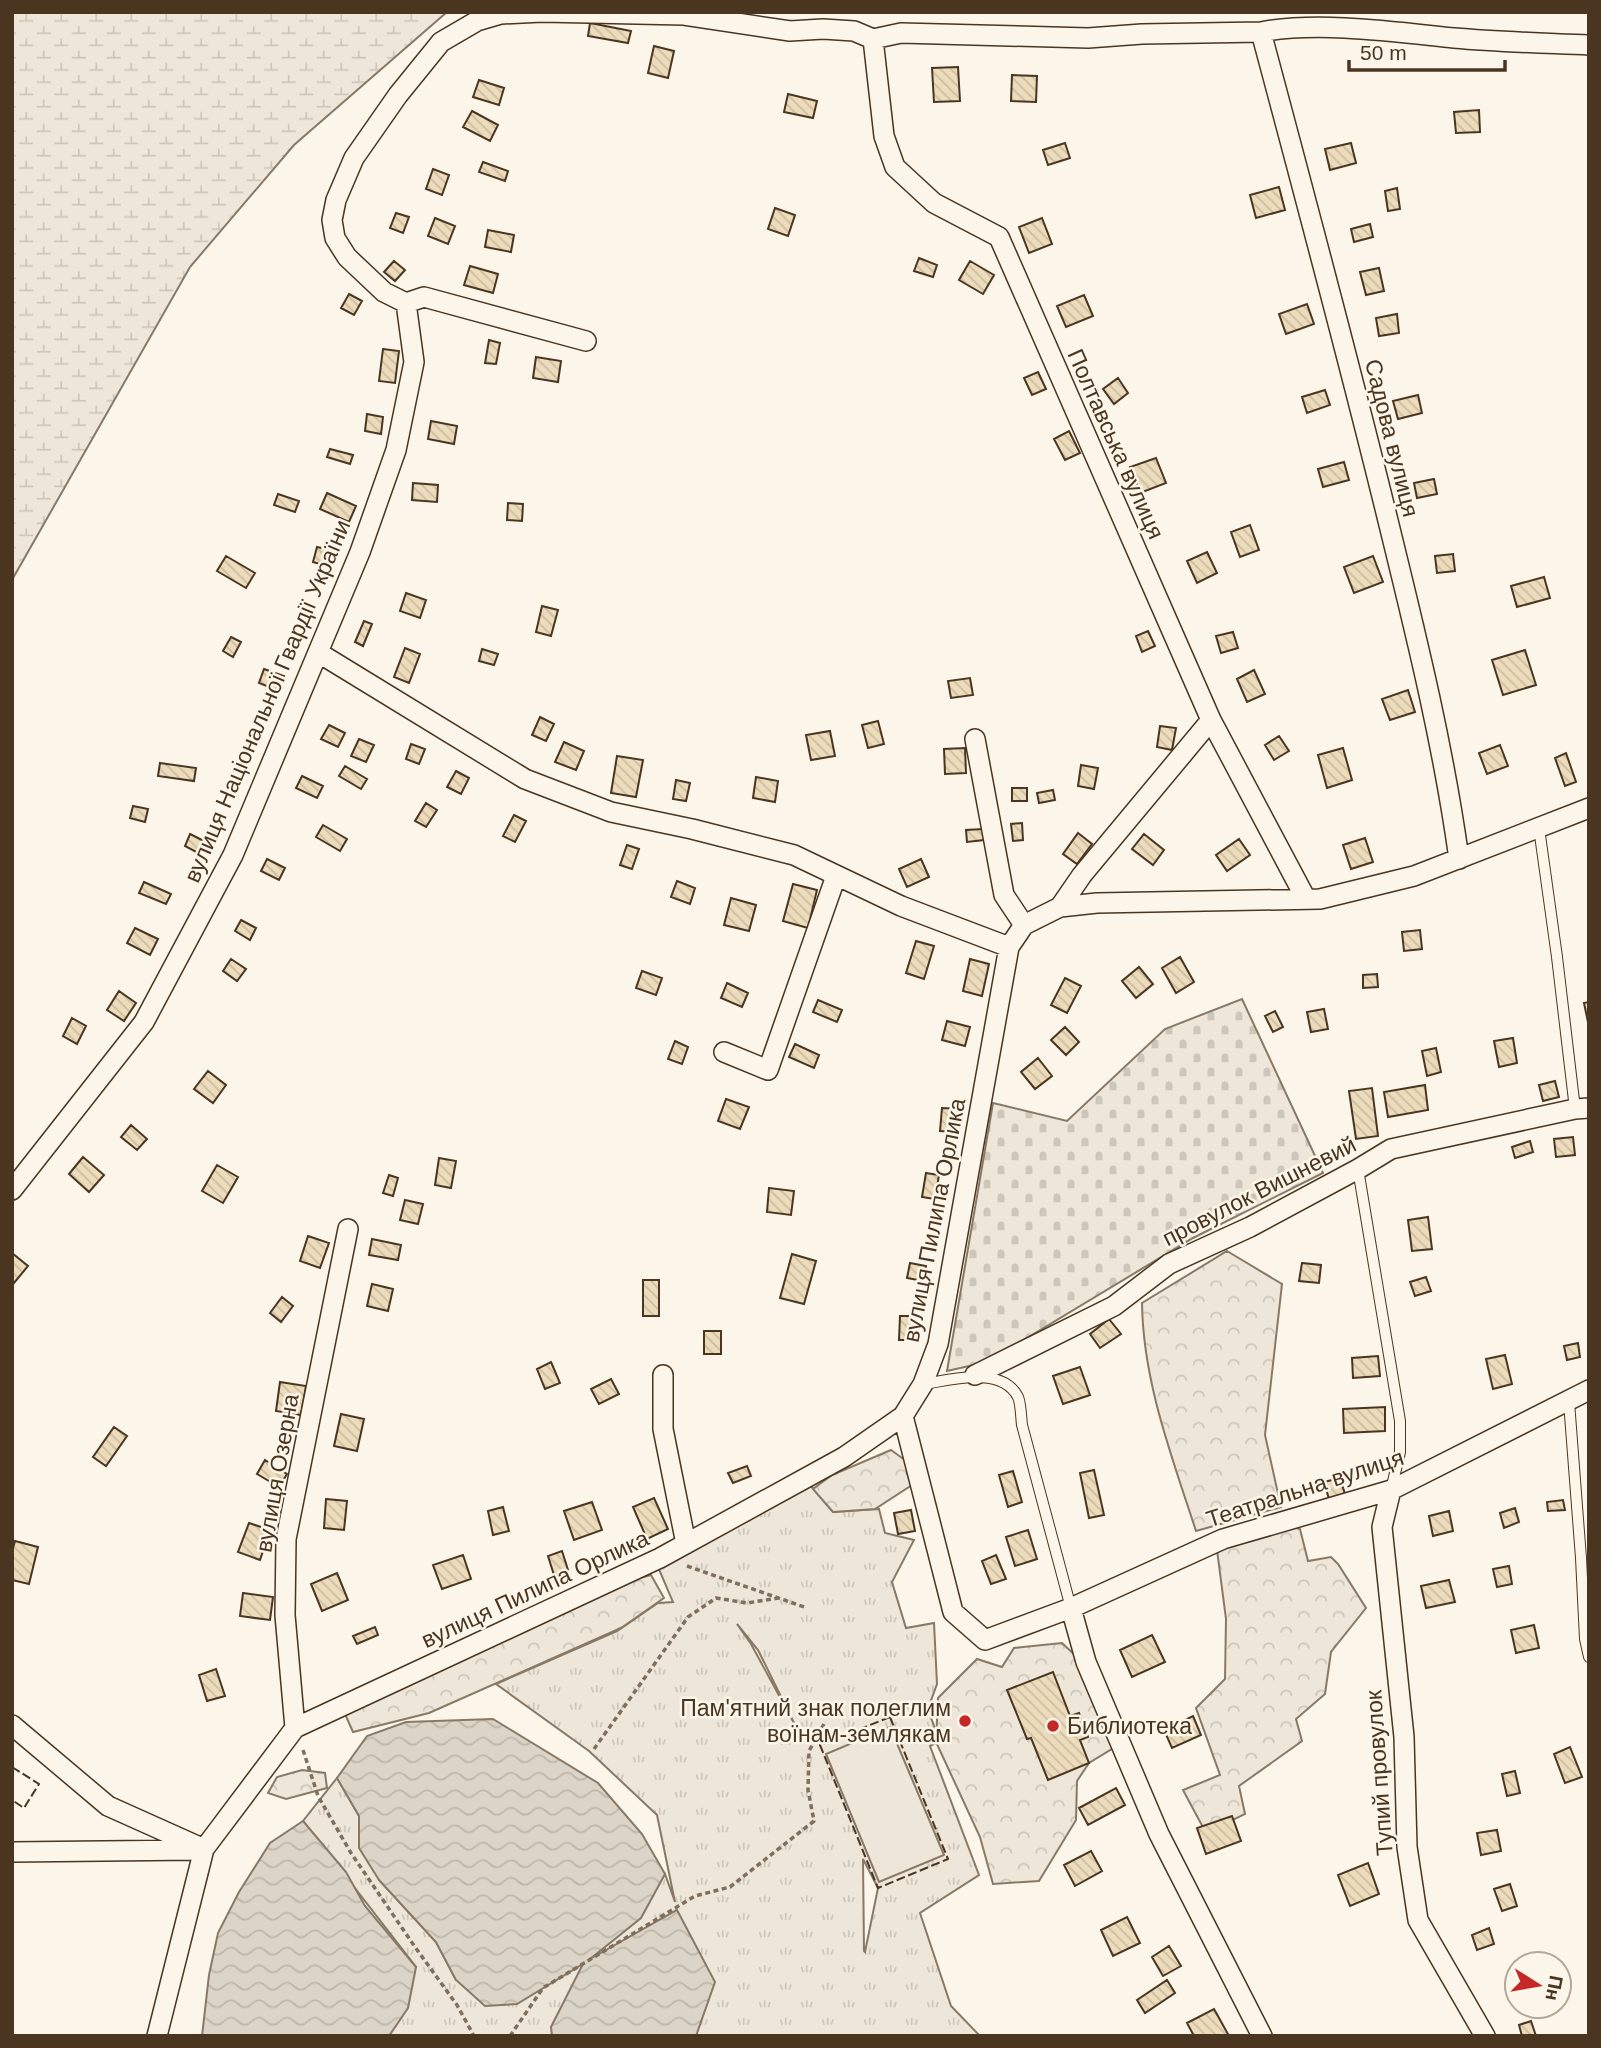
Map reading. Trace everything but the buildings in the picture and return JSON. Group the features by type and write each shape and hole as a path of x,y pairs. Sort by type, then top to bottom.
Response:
{"street":[{"path":"586,341 424,297 405,303 384,292 347,257 335,237 332,220 336,200 354,158 398,95 441,42 477,21 501,14 528,13 684,15 790,30 854,31 873,39 901,33 1088,38 1142,34 1261,33 1281,29 1369,30 1477,40 1589,44"},
{"name":"Садова вулиця","path":"1261,33 1369,442 1419,647 1451,800 1459,859"},
{"name":"Полтавська вулиця","path":"873,39 884,136 895,167 933,203 999,237 1211,720 1306,898"},
{"name":"вулиця Національної Гвардії України","path":"12,1190 144,1022 233,855 360,552 396,450 414,362 405,303"},
{"path":"319,653 525,779 611,813 692,829 794,855 901,906 1009,947"},
{"path":"1060,907 1082,875 1211,720"},
{"path":"975,739 1004,895 1024,925"},
{"name":"вулиця Пилипа Орлика","path":"158,2036 204,1849 295,1728 660,1558 844,1457 903,1416 923,1384 938,1344 1009,947 1024,925 1060,907 1097,903 1320,899 1414,876 1589,808"},
{"path":"724,1052 768,1070 836,876"},
{"name":"провулок Вишневий","path":"975,1375 1114,1306 1169,1264 1250,1227 1391,1149 1582,1109"},
{"name":"вулиця Озерна","path":"295,1728 285,1615 286,1539 348,1229"},
{"path":"663,1374 663,1429 686,1544"},
{"name":"Театральна вулиця","path":"903,1416 953,1612 985,1640 1071,1608 1223,1539 1391,1490 1589,1390"},
{"name":"Тупий провулок","path":"1391,1490 1382,1527 1404,1737 1406,1847 1418,1920 1485,2036"},
{"path":"1071,1608 1086,1662 1159,1834 1262,2036"},
{"path":"12,1725 108,1806 204,1849"},
{"path":"12,1852 204,1849"}],"lane":[{"path":"1539,828 1582,1109"},
{"path":"1358,1169 1400,1421 1400,1452 1391,1490"},
{"path":"923,1384 975,1375 1003,1382 1018,1396 1071,1608"},
{"path":"1569,1402 1585,1639 1589,1657"}],"path":[{"path":"682,1565 807,1608"},
{"path":"594,1749 688,1617 716,1598 747,1603 779,1598"},
{"path":"510,2036 514,2026 543,1988 695,1896 730,1887 814,1821 808,1790 808,1751 824,1724"},
{"path":"295,1728 318,1796 351,1853 457,2005 474,2036"}],"green space":[{"path":"12,12 447,12 294,145 190,267 12,580"},
{"path":"1242,999 1323,1173 1193,1238 987,1362 947,1371 993,1103 1067,1121 1165,1029"},
{"path":"1227,1251 1282,1284 1265,1435 1281,1507 1196,1531 1153,1390 1147,1362 1142,1303"},
{"path":"891,1450 909,1463 912,1485 875,1509 833,1512 813,1489 832,1475"},
{"path":"810,1485 833,1512 879,1509 885,1533 914,1540 892,1582 906,1628 934,1623 937,1684 926,1714 929,1713 940,1741 930,1746 979,1875 920,1913 951,2006 980,2036 385,2036 416,1967 303,1821 337,1778 359,1816 379,1880 436,1942 456,1980 543,1988 665,1874 675,1902 657,1815 589,1751 496,1684 617,1631 658,1603 673,1602 658,1567","holes":["737,1624 758,1650 795,1725 751,1644","863,1859 878,1888 865,1952 864,1951"]},
{"path":"1289,1526 1300,1529 1308,1561 1331,1557 1366,1608 1331,1652 1325,1694 1296,1719 1302,1741 1239,1786 1245,1814 1206,1833 1183,1790 1220,1775 1196,1708 1225,1679 1226,1619 1217,1550"},
{"path":"651,1575 664,1598 621,1628 429,1713 353,1732 345,1714 624,1582"},
{"path":"1062,1643 1078,1658 1115,1747 1089,1763 1077,1781 1076,1820 1039,1881 993,1884 980,1837 936,1742 938,1698 977,1659 1002,1667 1014,1648"},
{"path":"890,1727 944,1855 879,1882 826,1754"},
{"path":"302,1770 325,1773 327,1788 286,1799 268,1793 277,1777"}],"water":[{"path":"493,1719 598,1783 642,1834 665,1874 641,1918 590,1959 677,1910 715,1982 696,2036 552,2036 551,2027 583,1964 517,2004 485,2006 456,1980 436,1942 379,1880 359,1848 359,1816 337,1778 367,1736 406,1722"},
{"path":"303,1821 346,1872 365,1906 416,1967 408,2008 389,2036 202,2036 209,1975 218,1933 239,1892 270,1843"}],"fence":[{"path":"890,1717 948,1859 878,1888 820,1745 890,1717"},
{"path":"12,1767 39,1784 24,1808 12,1800"}],"place":[{"name":"Пам'ятний знак полеглим воїнам-землякам","path":"965,1721"},
{"name":"Библиотека","path":"1053,1726"}]}
